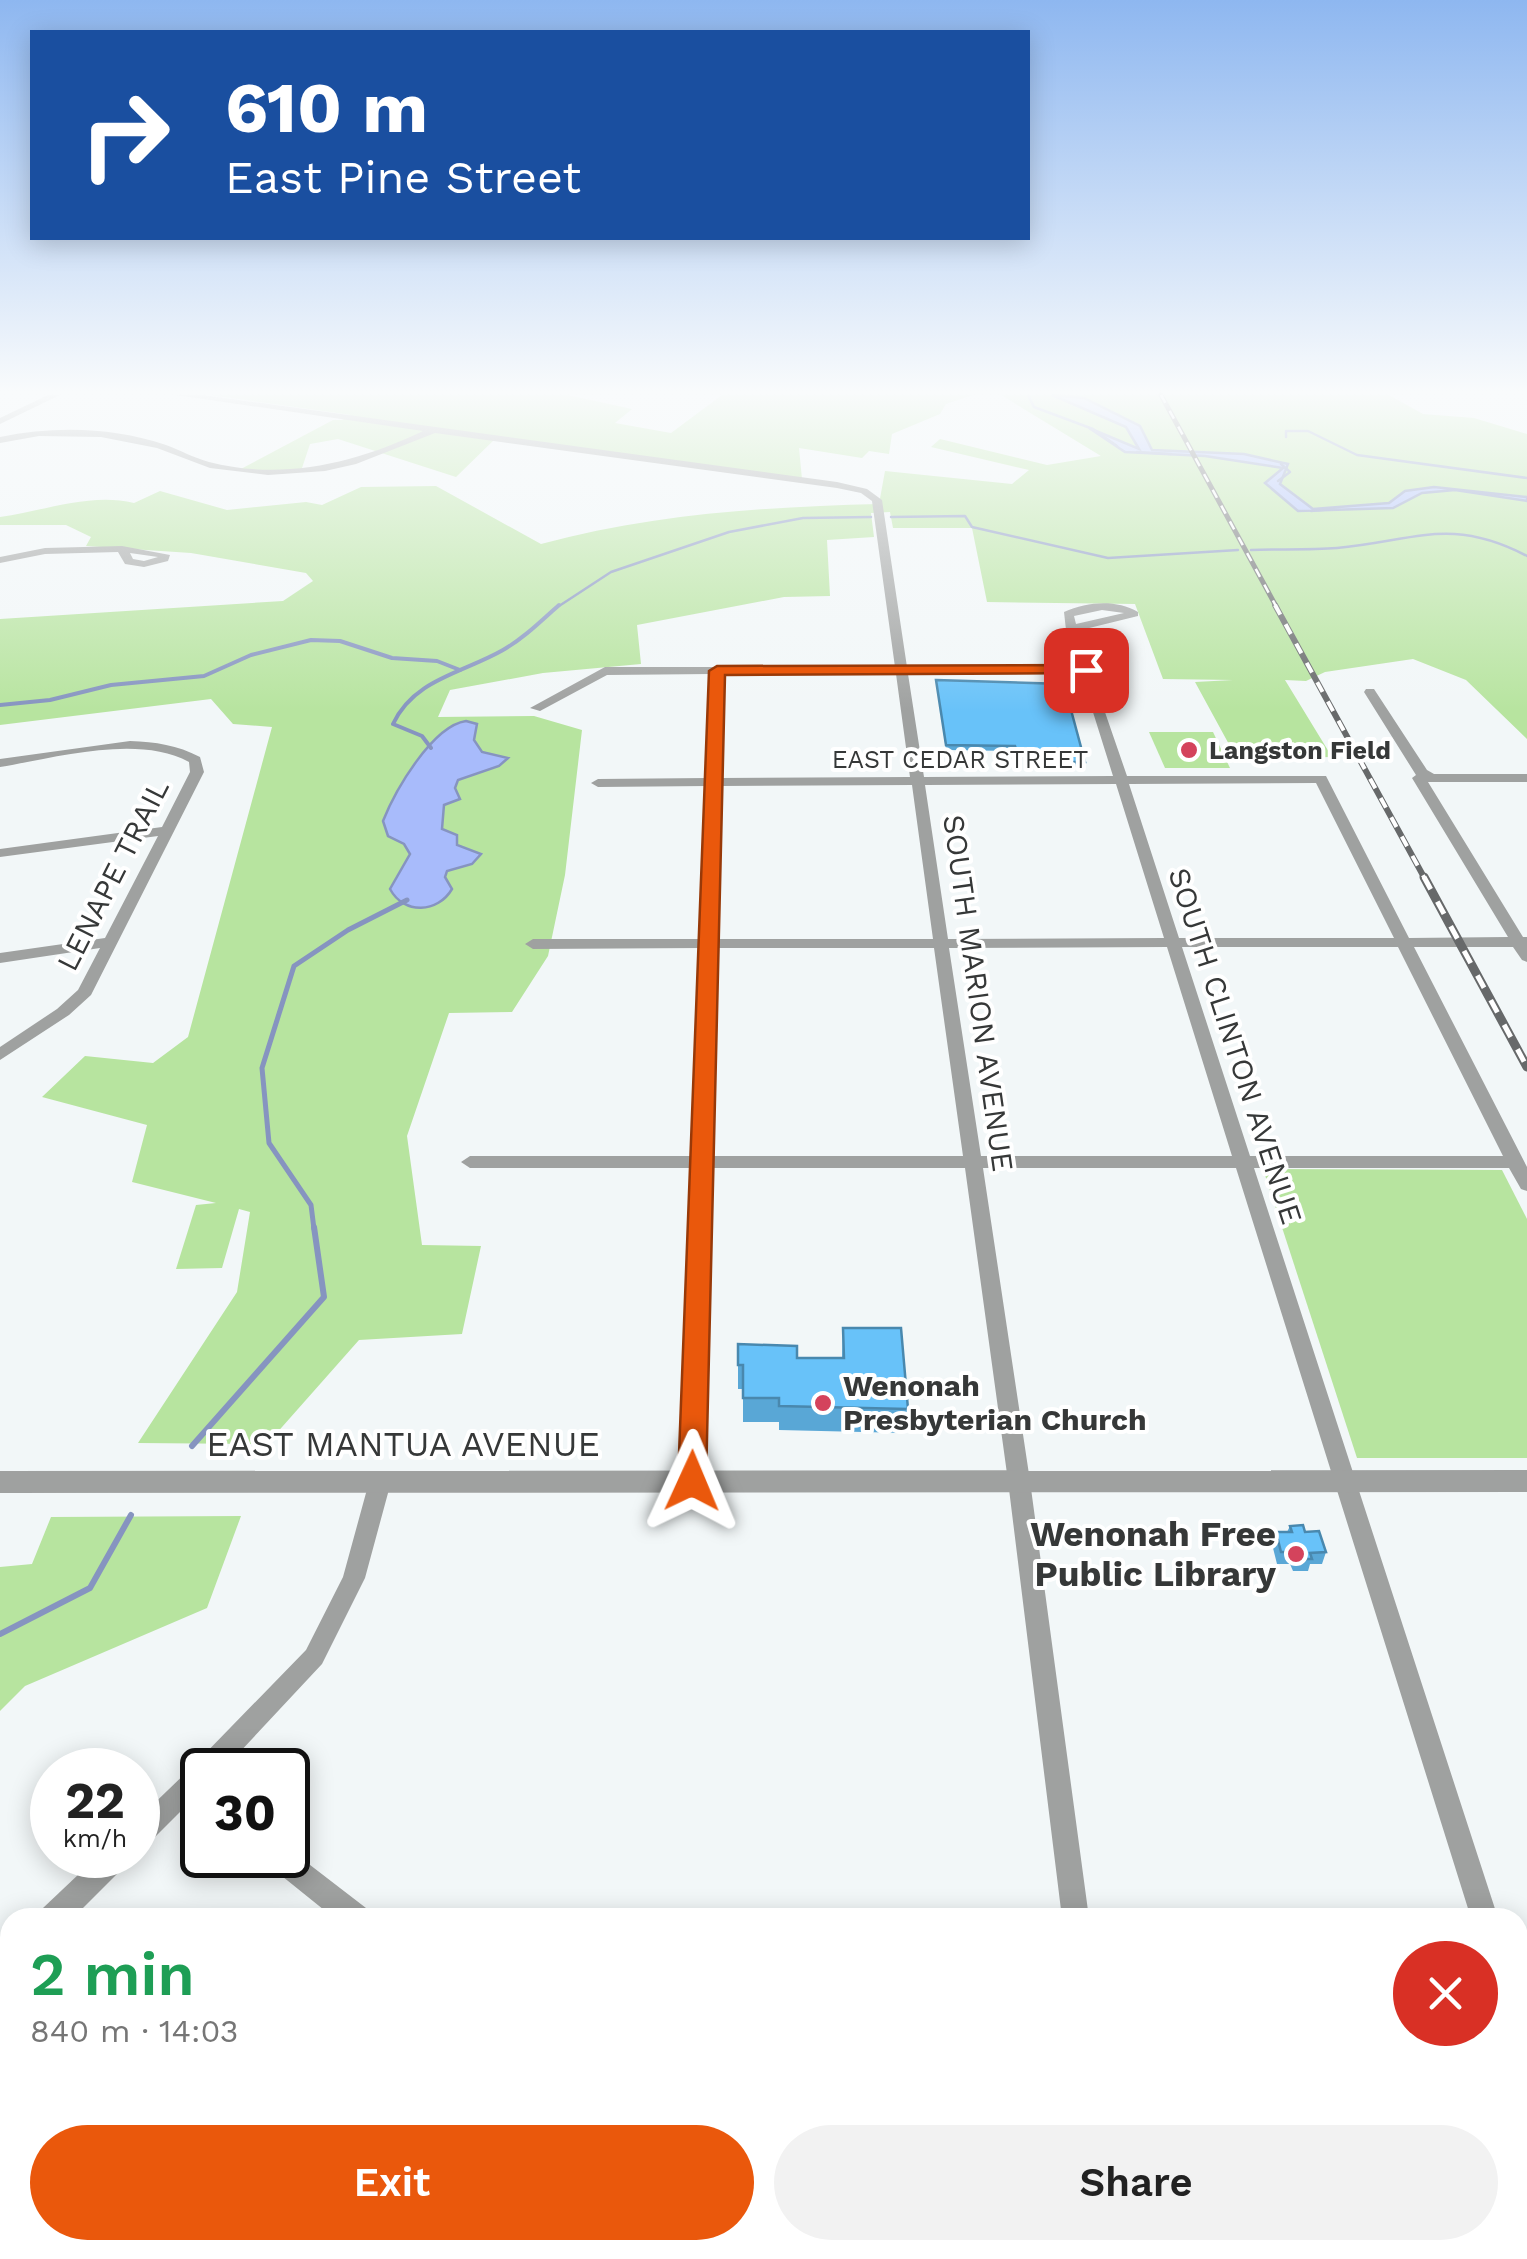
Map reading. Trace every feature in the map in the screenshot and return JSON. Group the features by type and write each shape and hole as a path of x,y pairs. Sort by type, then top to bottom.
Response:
{"street":[{"name":"SOUTH MARION AVENUE","path":"876,500 882,513 901,670 1020,1481 1075,1908"},
{"path":"0,560 45,551 122,550"},
{"path":"1124,608 1134,614 1071,629 1068,614 1074,610 1124,608"},
{"name":"SOUTH CLINTON AVENUE","path":"1071,629 1482,1908"},
{"path":"536,708 606,672 1086,670"},
{"path":"692,1481 717,671"},
{"path":"1370,692 1422,774 1432,778"},
{"name":"LENAPE TRAIL","path":"0,763 153,745 185,751 195,760 196,772 77,1001 0,1056"},
{"path":"1524,947 1419,778 1527,778"},
{"name":"EAST CEDAR STREET","path":"598,783 1322,779 1404,942"},
{"path":"0,853 168,830"},
{"path":"0,958 109,942"},
{"path":"533,944 1404,942 1524,947"},
{"path":"1404,942 1527,1185"},
{"path":"470,1162 1516,1162"},
{"name":"EAST MANTUA AVENUE","path":"0,1482 1527,1480"},
{"path":"231,1748 314,1657 354,1578 380,1482"},
{"path":"160,1817 180,1799"},
{"path":"63,1908 94,1878"},
{"path":"305,1878 343,1908"}],"green space":[{"path":"94,500 193,500 227,510 306,502 322,505 332,500 462,500 541,544 709,514 879,504 880,500 1285,500 1298,511 1313,510 1301,500 1392,500 1315,510 1393,508 1408,500 1527,501 1527,739 1466,680 1413,659 1325,672 1306,681 1285,680 1332,757 1237,759 1195,682 1233,680 1163,679 1135,604 987,602 972,528 893,528 890,512 871,513 874,537 827,540 830,596 784,597 637,625 641,664 543,673 450,690 438,717 534,716 582,730 565,875 548,956 512,1012 449,1013 407,1136 422,1245 481,1246 462,1334 359,1340 267,1444 138,1443 237,1292 250,1212 239,1209 222,1268 176,1269 196,1205 216,1203 132,1182 147,1125 42,1097 85,1056 153,1063 188,1037 272,727 233,724 211,699 0,725 0,619 283,601 313,581 306,573 191,553 86,546 91,537 66,525 0,525 0,517"},
{"name":"Langston Field","path":"1149,732 1213,732 1230,768 1165,768"},
{"path":"1263,1169 1502,1170 1527,1219 1527,1458 1357,1458"},
{"path":"241,1516 207,1608 25,1686 0,1711 0,1567 32,1564 51,1517"}],"water":[{"path":"1286,500 1302,500 1313,509 1408,500 1393,508 1298,511"},
{"path":"466,721 477,724 474,740 482,752 508,758 499,766 458,780 455,788 460,799 444,805 442,829 457,835 457,845 481,854 472,864 447,871 445,877 452,889 446,897 430,906 412,907 390,889 410,854 404,844 388,836 383,821 396,793 428,747 453,726"}],"building":[{"path":"936,680 1064,684 1085,762 1055,762 1053,754 1031,754 1030,749 1015,746 946,745"},
{"path":"843,1328 901,1328 908,1409 779,1406 779,1398 743,1398 743,1365 738,1365 738,1344 797,1346 797,1358 844,1358"},
{"path":"1303,1525 1305,1532 1319,1531 1326,1552 1310,1553 1312,1559 1297,1559 1294,1552 1281,1552 1276,1532 1292,1532 1290,1526"}],"waterway":[{"path":"1311,511 1334,509"},
{"path":"891,517 965,516 972,527 1108,558 1238,550"},
{"path":"556,608 611,572 729,532 803,518 871,517"},
{"path":"1251,550 1337,548 1454,534 1500,544 1527,556"},
{"path":"431,748 422,736 393,724 402,709 426,687 511,645 559,605"},
{"path":"0,705 50,700 111,685 204,676 251,655 311,640 340,641 392,658 437,661 460,670"},
{"path":"314,1229 311,1205 269,1143 262,1068 294,966 348,930 407,900"},
{"path":"192,1446 324,1297 314,1227"},
{"path":"0,1634 90,1588 131,1515"}],"railway":[{"path":"1218,500 1277,608"},
{"path":"1275,605 1425,879"},
{"path":"1424,877 1527,1067"}],"place":[{"name":"Langston Field","path":"1189,750"},
{"name":"Wenonah Presbyterian Church","path":"823,1403"},
{"name":"Wenonah Free Public Library","path":"1296,1554"}],"route":[{"path":"692,1481 717,671 1086,670"}]}
